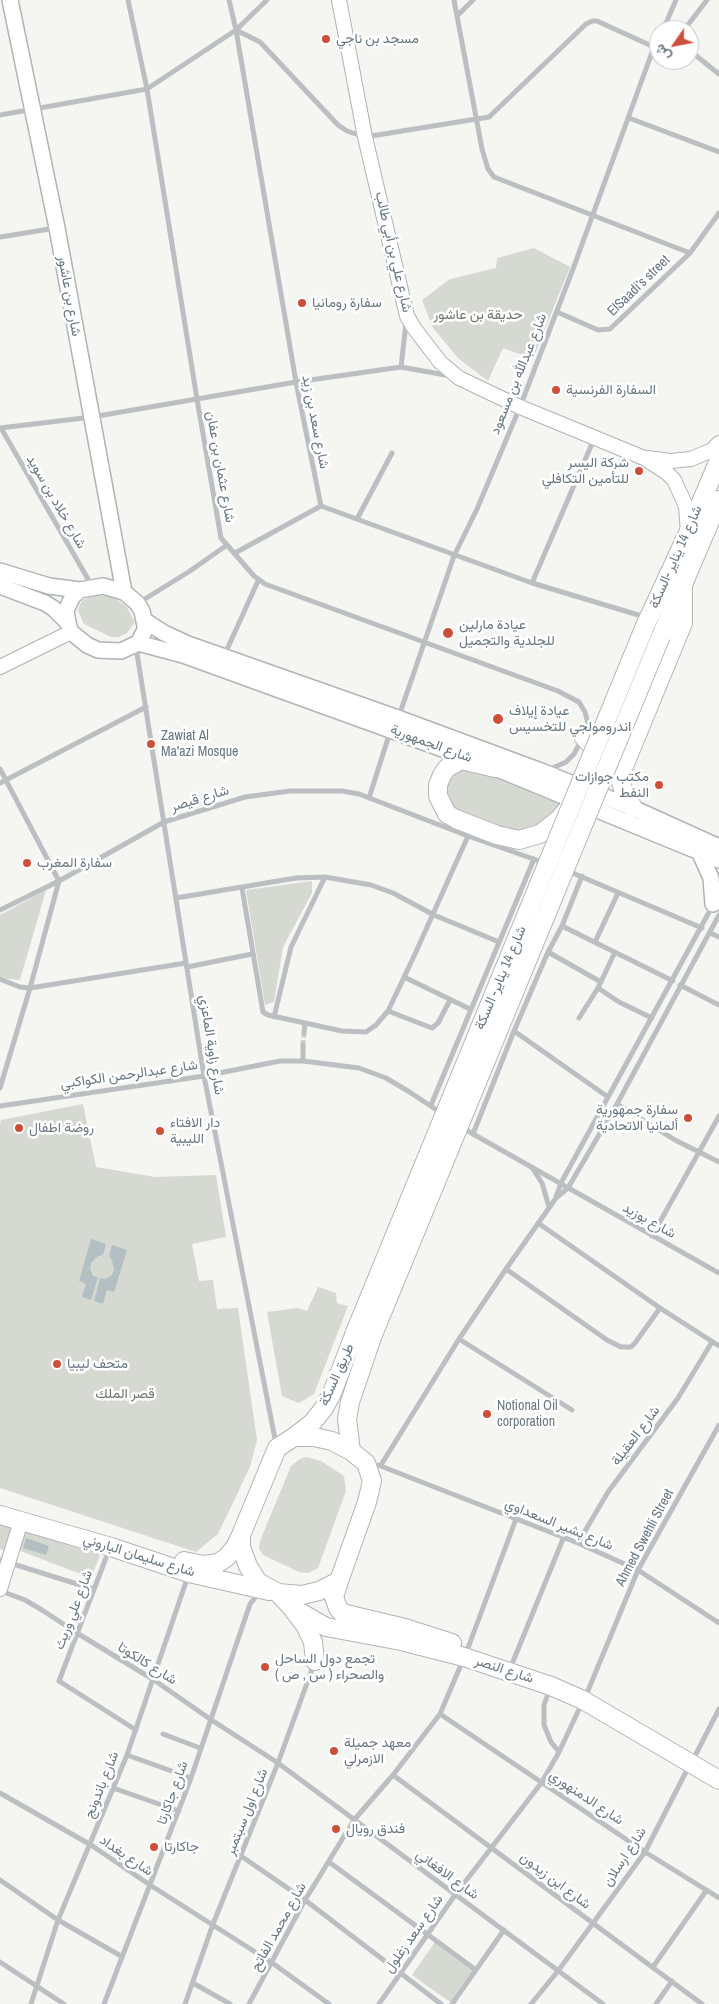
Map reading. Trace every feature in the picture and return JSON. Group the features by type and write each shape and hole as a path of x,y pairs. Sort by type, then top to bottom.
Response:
{"highway":[{"name":"شارع 14 يناير -السكة","path":"647,622 719,460"},
{"name":"شارع 14 يناير- السكة","path":"364,1334 719,500"},
{"path":"633,808 620,779 628,755 683,623 683,585"},
{"name":"شارع 14 يناير- السكة","path":"364,1334 647,622"},
{"path":"583,736 590,744 603,752 618,756 628,755"},
{"path":"495,768 461,760 447,768 438,785 438,796 447,814 497,835 519,840 540,834 550,828 574,802"},
{"name":"طريق السكة","path":"277,1448 294,1438 324,1408 364,1334"},
{"name":"طريق السكة","path":"351,1451 347,1419 364,1334"},
{"path":"294,1438 314,1436 332,1441 374,1464 367,1502 331,1615"},
{"name":"شارع سليمان الباروني","path":"0,1503 192,1564 204,1565 222,1560 235,1546 277,1448"},
{"name":"شارع سليمان الباروني","path":"0,1515 111,1547 189,1573 270,1592 302,1595 327,1588 331,1615"},
{"path":"241,1535 242,1547 248,1566 258,1582 270,1592"},
{"name":"شارع النصر","path":"270,1592 291,1607 406,1628 551,1686 585,1697"},
{"path":"291,1607 305,1624 313,1642 315,1662"},
{"name":"شارع النصر","path":"466,1652 512,1664 553,1678 693,1759 719,1771"},
{"name":"شارع النصر","path":"693,1759 719,1780"}],"main road":[{"name":"شارع بن عاشور","path":"10,0 57,228 124,592"},
{"path":"0,571 49,586 86,589 103,586 124,592 137,603 142,611 145,630 137,644 121,651 98,650 87,645 61,615 45,603 0,586"},
{"path":"70,627 66,610 73,596 86,589"},
{"name":"شارع الجمهورية","path":"144,620 164,633 188,644 224,656 395,724 495,768 719,860"},
{"name":"شارع الجمهورية","path":"137,644 183,655 541,771 633,808 719,847"},
{"path":"699,851 711,878 717,904"}],"street":[{"name":"شارع عثمان بن عفان","path":"128,0 147,89 221,538 258,581 283,592 558,691 579,702 585,712 588,724 574,754 566,762 541,771"},
{"name":"شارع سعد بن زيد","path":"229,0 236,30 296,382 321,506"},
{"path":"0,115 147,89 236,30 267,0"},
{"name":"شارع علي بن أبي طالب","path":"339,0 365,136 407,316 425,344 440,362 459,378 520,407 644,458 667,473 674,480 686,506 688,533"},
{"path":"454,0 484,159 494,177 690,253"},
{"path":"457,16 473,0"},
{"path":"667,20 676,0"},
{"path":"692,20 707,0"},
{"path":"236,30 260,42 338,125 346,131 365,136 489,117 586,24 592,22 597,21 649,45"},
{"path":"699,58 719,74"},
{"name":"شارع عبدالله بن مسعود","path":"369,798 454,556 477,509 520,407 649,61"},
{"path":"629,118 719,152"},
{"name":"ElSaadi’s street","path":"557,312 598,330 610,329 690,253 719,214"},
{"path":"0,237 57,228"},
{"path":"401,367 407,316"},
{"path":"1,428 92,417 296,382 401,367 459,378"},
{"name":"شارع خلاد بن سويد","path":"1,428 86,589"},
{"path":"532,583 594,438"},
{"name":"شارع علي بن أبي طالب","path":"644,458 682,461 700,456 719,444"},
{"path":"357,520 392,453"},
{"path":"235,553 321,506 454,556 647,622"},
{"path":"137,603 190,571 227,545"},
{"path":"224,656 258,581"},
{"path":"0,666 70,627"},
{"name":"شارع زاوية الماعزي","path":"137,644 204,1076 277,1448"},
{"path":"3,781 146,707"},
{"path":"0,769 3,781 59,881 30,988 2,1072 0,1088"},
{"name":"شارع قيصر","path":"0,910 59,881 164,822 219,804 267,793 290,791 342,791 369,798 468,836 550,864"},
{"path":"242,888 262,1008 267,1015 342,1031 366,1032 376,1025 388,1011 434,915 468,836"},
{"path":"431,1105 534,858"},
{"path":"558,867 702,928"},
{"path":"176,898 296,878 325,876 371,885 393,893 434,915 499,942"},
{"path":"274,1017 291,947 325,876"},
{"path":"472,1134 514,1031 548,952 562,926 582,876"},
{"path":"595,942 618,893"},
{"path":"556,1198 561,1183 608,1097 717,904"},
{"path":"374,1464 549,1207 568,1188 617,1104 680,985 710,933 717,904"},
{"path":"562,926 673,981"},
{"path":"710,933 719,937"},
{"path":"548,952 601,982"},
{"path":"579,1018 598,988 615,952"},
{"path":"0,979 14,985 30,988 252,954"},
{"path":"404,978 470,1009"},
{"path":"680,985 719,1005"},
{"path":"598,988 619,1002 652,1018"},
{"path":"388,1011 432,1028 438,1023 450,1000"},
{"path":"304,1033 305,1023"},
{"path":"514,1031 608,1097"},
{"path":"303,1061 304,1044"},
{"name":"شارع عبدالرحمن الكواكبي","path":"0,1106 204,1076 280,1061 303,1061 359,1068 386,1078 431,1105 472,1134"},
{"path":"617,1104 667,1135 719,1162"},
{"path":"652,1236 719,1116"},
{"name":"شارع بوزيد","path":"472,1134 719,1274"},
{"path":"531,1167 542,1183 549,1207"},
{"path":"538,1223 660,1308 719,1346"},
{"path":"506,1269 608,1340 621,1347 631,1347 636,1343 660,1308"},
{"path":"459,1339 572,1410"},
{"name":"شارع العقيلة","path":"578,1544 608,1492 678,1398 712,1342"},
{"name":"Ahmed Swehli Street","path":"559,1752 585,1697 638,1570 719,1425"},
{"name":"شارع بشير السعداوي","path":"374,1464 516,1519 638,1570 719,1623"},
{"name":"شارع محمد الفاتح","path":"250,2004 305,1900 354,1820 393,1776 440,1714 466,1652 516,1519"},
{"path":"0,1590 4,1562 21,1521"},
{"path":"512,1664 563,1538"},
{"name":"شارع علي وريث","path":"111,1547 93,1589 59,1681 136,1730"},
{"path":"4,1562 93,1589"},
{"name":"شارع باندونج","path":"31,2004 58,1920 127,1755 189,1573"},
{"name":"شارع كالكوتا","path":"0,1590 25,1600 154,1680 278,1764"},
{"name":"شارع جاكارتا","path":"104,2004 121,1956 179,1811 250,1604 270,1592"},
{"name":"شارع اول سبتمبر","path":"185,2004 213,1924 278,1764 320,1644"},
{"path":"551,1686 544,1705 544,1725 551,1742 559,1752"},
{"name":"شارع ارسلان","path":"531,2004 558,1971 645,1852 719,1709"},
{"name":"شارع الدمنهوري","path":"440,1714 645,1852 706,1892 719,1898"},
{"path":"163,1734 200,1748"},
{"name":"شارع سعد زغلول","path":"379,2004 490,1847 542,1782 559,1752"},
{"path":"127,1755 191,1778"},
{"name":"شارع الافغاني","path":"278,1764 603,2004"},
{"name":"شارع ابن زيدون","path":"393,1776 702,2004"},
{"path":"113,1788 179,1811"},
{"name":"شارع بغداد","path":"0,1793 90,1845 271,1962 330,2004"},
{"path":"241,1856 305,1900 441,2004"},
{"path":"329,1862 476,1970"},
{"path":"0,1880 58,1920 121,1956"},
{"path":"654,1967 706,1892"},
{"path":"452,2004 504,1930"},
{"path":"0,1962 64,2004"},
{"path":"656,2004 672,1981"},
{"path":"193,1982 230,2004"}],"green space":[{"name":"حديقة بن عاشور","path":"534,248 570,267 533,359 503,348 488,381 459,359 433,328 422,300 450,279 496,268 497,258"},
{"path":"95,595 113,597 126,606 135,622 127,633 119,637 111,637 84,624 78,611 80,604 83,600"},
{"path":"467,765 562,800 557,813 549,823 515,834 452,809 443,798 450,773"},
{"path":"312,881 312,893 283,947 274,1002 265,1005 246,890"},
{"path":"46,890 20,980 2,978 0,976 0,915"},
{"name":"قصر الملك","path":"83,1104 96,1167 155,1177 216,1175 226,1237 192,1244 199,1281 213,1280 217,1309 238,1308 257,1440 250,1467 218,1534 196,1552 0,1488 0,1124 1,1120"},
{"path":"318,1287 336,1293 337,1303 348,1306 314,1394 299,1403 282,1396 267,1312 297,1308 307,1311"},
{"path":"306,1457 321,1461 344,1476 346,1491 318,1568 308,1573 299,1572 263,1555 259,1549 260,1541 291,1466"},
{"path":"0,1522 12,1525 6,1551 0,1549"},
{"path":"24,1531 100,1555 91,1578 18,1550"},
{"path":"435,1942 473,1970 450,2002 412,1975"}],"shaded area":[{"path":"91,1239 106,1244 103,1255 98,1256 91,1263 90,1269 93,1276 98,1277 91,1300 82,1297 86,1284 79,1281"},
{"path":"112,1245 127,1250 114,1292 107,1290 103,1304 94,1301 100,1278 105,1279 111,1276 114,1270 109,1256"},
{"path":"26,1538 49,1546 46,1555 23,1548"}],"tunnel":[{"path":"303,1045 304,1033"}],"place":[{"name":"مسجد بن ناجي","path":"326,39"},
{"name":"سفارة رومانيا","path":"302,303"},
{"name":"السفارة الفرنسية","path":"556,390"},
{"name":"شركة اليسر للتأمين التكافلي","path":"639,471"},
{"name":"عيادة مارلين للجلدية والتجميل","path":"448,633"},
{"name":"عيادة إيلاف اندرومولجي للتخسيس","path":"498,719"},
{"name":"Zawiat Al Ma'azi Mosque","path":"151,744"},
{"name":"مكتب جوازات النفط","path":"659,785"},
{"name":"سفارة المغرب","path":"27,863"},
{"name":"سفارة جمهورية ألمانيا الاتحادية","path":"688,1118"},
{"name":"روضة اطفال","path":"19,1128"},
{"name":"دار اﻻفتاء الليبية","path":"160,1131"},
{"name":"متحف ليبيا","path":"57,1364"},
{"name":"Notional Oil corporation","path":"487,1414"},
{"name":"تجمع دول الساحل والصحراء ( س , ص )","path":"265,1667"},
{"name":"معهد جميلة الازمرلي","path":"334,1751"},
{"name":"فندق رويال","path":"336,1829"},
{"name":"جاكارتا","path":"154,1847"}]}
